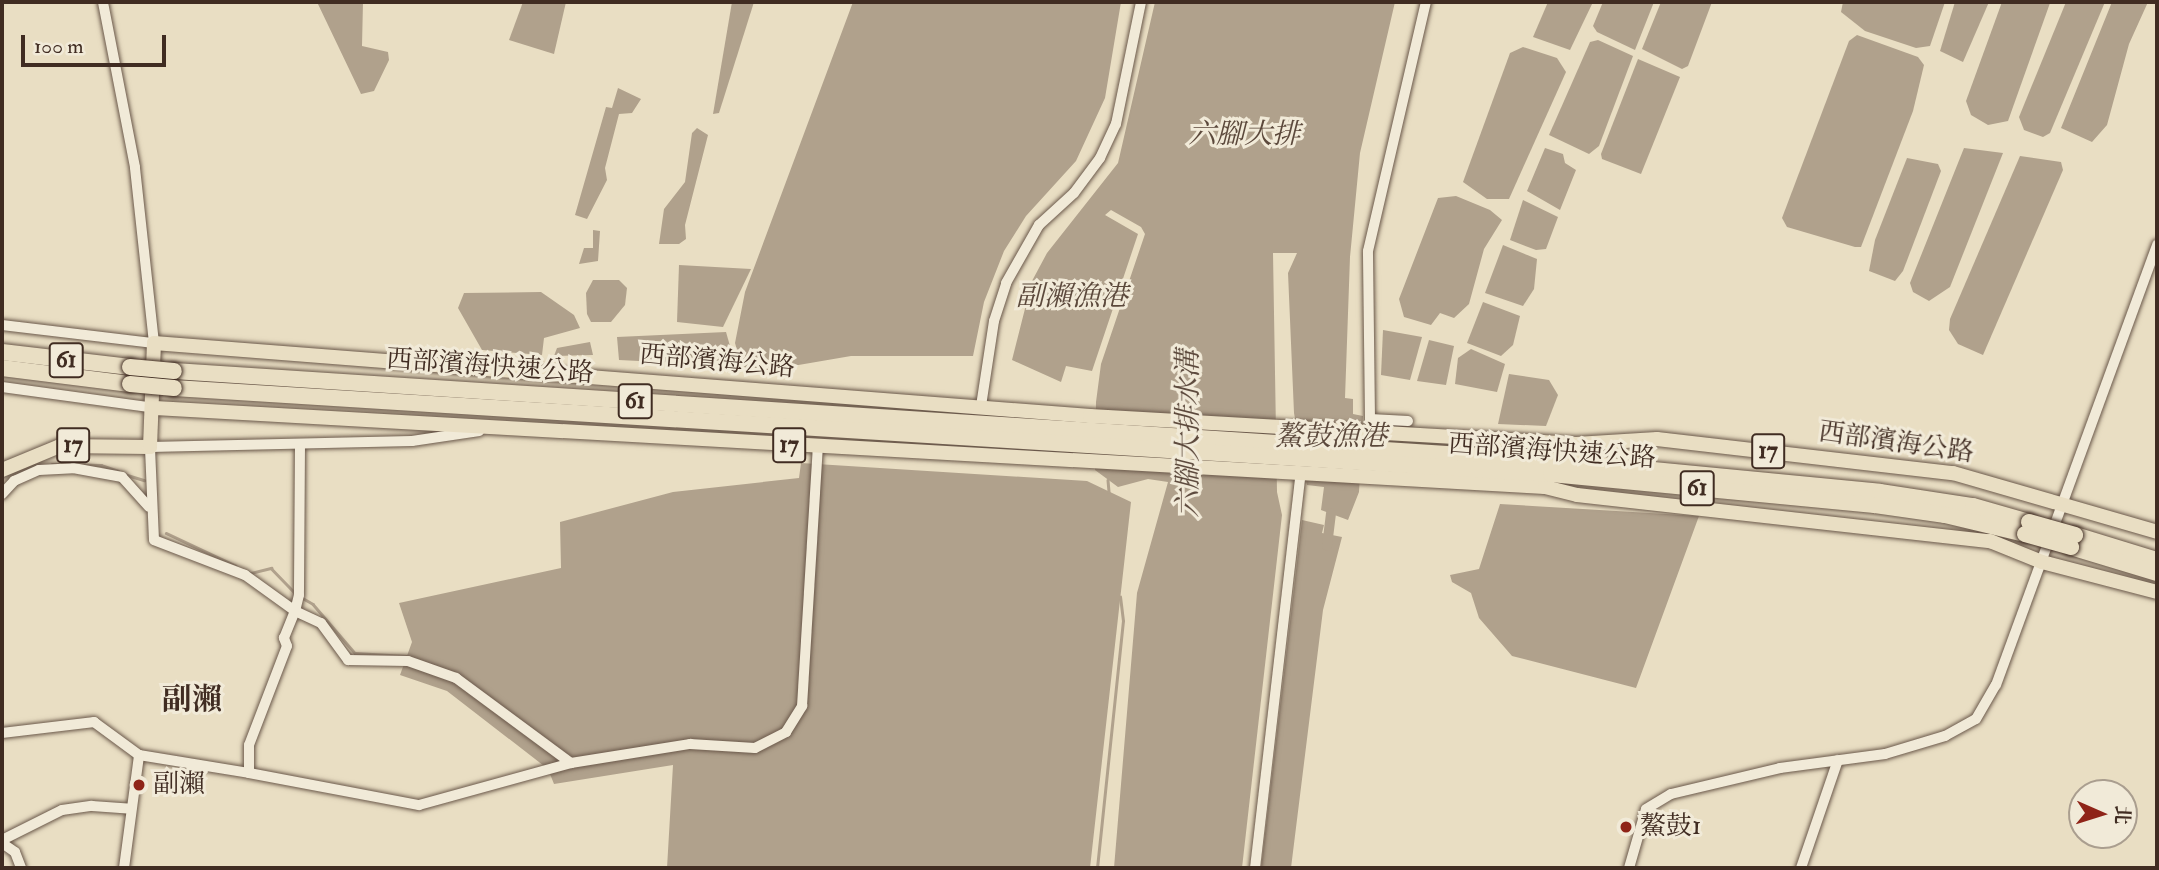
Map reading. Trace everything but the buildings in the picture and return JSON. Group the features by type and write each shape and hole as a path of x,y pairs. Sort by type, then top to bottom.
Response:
{"highway":[{"name":"西部濱海快速公路","path":"2,352 174,371 1093,432"},
{"name":"西部濱海快速公路","path":"2,368 174,388 1093,432"},
{"name":"61","path":"1093,432 1370,456"},
{"name":"西部濱海快速公路","path":"1370,456 1738,477 1973,506 2027,528 2073,541"},
{"name":"61","path":"2073,541 2157,560"},
{"name":"61","path":"2073,541 2157,573"}],"main road":[{"name":"西部濱海公路","path":"154,343 981,406 1093,432"},
{"path":"150,447 155,408 154,343"},
{"name":"17","path":"155,408 1086,463 1301,473 1370,456 1577,495 1990,541 2042,562 2157,592"},
{"name":"西部濱海公路","path":"1370,456 1657,439 1953,473 2064,502 2157,532"},
{"name":"17","path":"2,470 60,446 150,447"}],"street":[{"path":"2,326 154,343 135,167 103,2"},
{"path":"981,406 992,334 1006,283 1039,225 1074,193 1100,158 1115,124 1141,2"},
{"path":"1408,421 1370,419 1368,251 1426,2"},
{"path":"1629,868 1646,810 1671,794 1838,760 1885,754 1945,736 1976,719 1996,685 2157,245"},
{"path":"2,387 155,408"},
{"path":"491,429 412,441 150,447 149,507 154,540 245,575 295,611 321,623 348,660 408,661 456,678 571,763"},
{"path":"249,774 249,746 287,646 284,638 299,595 300,445"},
{"path":"2,733 94,722 139,755 419,805 571,763 690,744 764,743 792,728 802,706 818,447"},
{"path":"2,495 14,481 39,470 73,468 122,477 149,507"},
{"path":"1255,868 1301,473"},
{"path":"124,868 139,755"},
{"path":"1801,868 1838,760"},
{"path":"21,868 15,852 2,841 62,810 92,806 131,809"}],"water":[{"path":"317,2 363,2 362,46 388,52 389,60 374,91 361,94"},
{"path":"523,2 566,2 554,54 509,40"},
{"path":"732,2 754,2 719,113 713,114"},
{"path":"853,2 1121,2 1105,98 1076,161 1026,216 1004,251 984,302 973,356 851,356 752,373 741,364 735,343 745,292"},
{"path":"1155,2 1395,2 1360,153 1350,257 1345,398 1353,399 1353,414 1363,416 1359,492 1348,520 1321,510 1324,487 1307,485 1294,413 1288,273 1297,253 1273,253 1277,492 1282,515 1242,868 1114,868 1137,593 1168,482 1148,479 1118,487 1095,470 1096,402 1101,364 1145,234 1141,227 1111,210 1105,215 1138,234 1092,371 1066,366 1061,382 1012,360 1032,281 1047,253 1118,163"},
{"path":"1548,2 1593,2 1570,50 1533,37"},
{"path":"1603,2 1654,2 1635,50 1597,32 1593,26"},
{"path":"1661,2 1712,2 1688,66 1682,69 1642,49"},
{"path":"1843,2 1945,2 1930,46 1916,48 1865,31 1841,12"},
{"path":"1955,2 1989,2 1963,62 1940,51"},
{"path":"2002,2 2050,3 2008,121 1988,125 1971,115 1966,101"},
{"path":"2066,2 2105,2 2050,133 2043,137 2024,130 2019,117"},
{"path":"2112,2 2148,2 2129,44 2107,125 2092,142 2061,128"},
{"path":"1857,35 1918,57 1924,65 1913,111 1861,247 1787,227 1782,218 1849,41"},
{"path":"1598,40 1633,56 1599,146 1589,154 1549,135 1590,42"},
{"path":"1523,47 1557,58 1566,72 1509,199 1487,199 1463,182 1510,53"},
{"path":"1638,59 1680,77 1641,174 1602,159 1601,154"},
{"path":"618,88 641,99 632,113 619,114 605,168 607,180 587,219 575,215 606,107 612,108"},
{"path":"697,128 708,135 685,225 686,239 679,244 659,244 664,209 685,182 692,133"},
{"path":"1545,148 1563,154 1565,163 1576,170 1560,210 1527,191"},
{"path":"1964,148 2003,153 1950,287 1929,301 1913,292 1910,283"},
{"path":"2020,156 2061,162 2063,170 1983,355 1958,344 1949,330 1950,319"},
{"path":"1907,158 1938,164 1941,171 1903,271 1895,281 1869,271 1875,240"},
{"path":"1456,196 1490,210 1502,220 1484,249 1469,304 1454,318 1440,313 1431,325 1404,317 1399,299 1438,198"},
{"path":"1523,200 1558,217 1546,249 1536,250 1510,240"},
{"path":"593,230 600,231 598,261 579,264 584,248 593,248"},
{"path":"1503,245 1537,259 1534,289 1523,306 1485,293"},
{"path":"679,265 751,269 723,327 677,322"},
{"path":"593,280 619,280 627,288 625,305 611,322 591,322 587,314 586,293"},
{"path":"541,292 574,315 580,328 544,338 542,355 482,350 458,308 464,293"},
{"path":"1483,302 1520,316 1513,345 1501,356 1467,343"},
{"path":"1383,330 1422,337 1410,380 1381,375"},
{"path":"726,332 730,346 721,365 619,360 617,337"},
{"path":"1429,340 1454,346 1446,385 1417,381"},
{"path":"590,342 593,355 554,356 557,348"},
{"path":"1471,349 1505,364 1497,392 1455,384 1458,358"},
{"path":"1509,374 1549,380 1558,395 1546,426 1498,424"},
{"path":"801,463 1087,481 1131,502 1090,868 667,868 673,765 554,784 548,769 447,691 400,675 412,642 399,603 561,568 560,522 673,492 799,478"},
{"path":"1500,504 1699,516 1636,688 1512,656 1479,618 1471,593 1452,582 1450,575 1479,569"},
{"path":"1302,520 1324,525 1322,533 1342,537 1323,610 1291,868 1261,868"}],"waterway":[{"path":"52,464 101,465 118,471"},
{"path":"124,474 144,480"},
{"path":"1108,480 1109,492"},
{"path":"1327,546 1331,513"},
{"path":"166,533 236,566"},
{"path":"251,573 271,568 295,593"},
{"path":"301,597 313,604 355,653 406,656"},
{"path":"1097,868 1123,621 1120,597"}],"place":[{"name":"副瀨","path":"139,785"},
{"name":"鰲鼓1","path":"1626,827"}],"district":[{"name":"副瀨","path":"192,700"}],"water label":[{"name":"六腳大排","path":"1244,135"},
{"name":"副瀨漁港","path":"1072,297"},
{"name":"六腳大排水溝","path":"1189,434"},
{"name":"鰲鼓漁港","path":"1331,437"}]}
